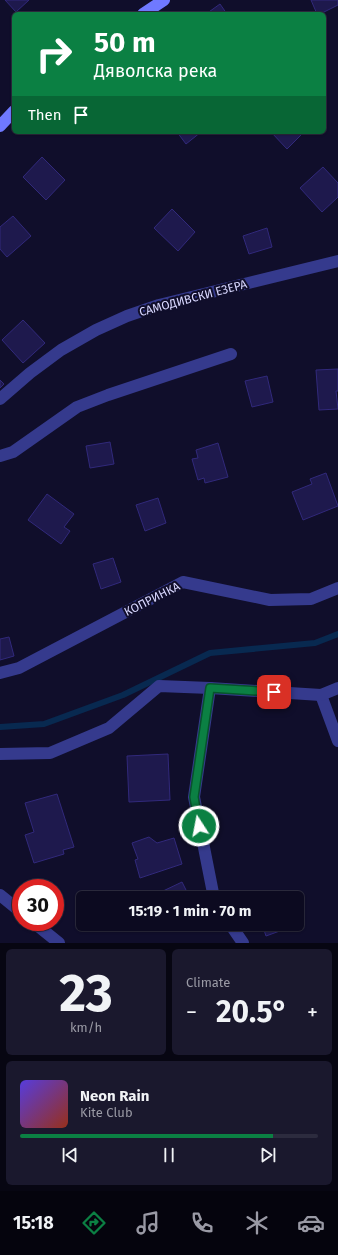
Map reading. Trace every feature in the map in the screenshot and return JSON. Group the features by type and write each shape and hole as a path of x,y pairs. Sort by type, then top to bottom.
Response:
{"street":[{"path":"146,12 164,0"},
{"path":"0,126 12,113"},
{"name":"САМОДИВСКИ ЕЗЕРА","path":"0,399 30,373 61,350 96,330 126,316 160,305 338,261"},
{"path":"0,456 13,452 77,407 108,395 231,354"},
{"name":"КОПРИНКА","path":"0,673 19,668 183,582 270,600 311,600 338,588"},
{"path":"0,754 50,754 110,728 159,686 321,695 338,688"},
{"path":"210,688 194,797 213,891"},
{"path":"321,695 338,741"},
{"path":"0,895 12,905"},
{"path":"44,931 59,943"},
{"path":"235,931 243,943"}],"building":[{"path":"5,0 29,0 16,12"},
{"path":"311,0 338,0 338,5 324,12 316,12"},
{"path":"220,4 226,12 209,12"},
{"path":"178,134 198,134 186,144"},
{"path":"273,134 302,134 287,149"},
{"path":"42,157 65,180 46,200 23,177"},
{"path":"323,167 338,183 338,197 322,212 300,188"},
{"path":"172,209 195,232 178,251 154,228"},
{"path":"13,216 31,236 7,257 0,249 0,227"},
{"path":"267,228 272,247 249,254 243,236"},
{"path":"23,320 45,343 23,363 2,340"},
{"path":"338,369 338,391 336,391 338,409 319,410 316,370"},
{"path":"267,376 273,402 252,407 245,381"},
{"path":"0,380 4,384 0,388"},
{"path":"110,442 114,464 90,468 86,446"},
{"path":"218,443 228,477 205,483 204,478 198,480 192,459 198,458 196,450"},
{"path":"326,473 338,506 303,520 292,492 312,484 310,479"},
{"path":"47,494 74,514 64,527 70,531 61,544 28,520"},
{"path":"158,498 166,523 145,531 136,505"},
{"path":"113,558 121,582 101,589 93,564"},
{"path":"9,637 14,656 0,660 0,639"},
{"path":"168,754 170,800 129,802 127,756"},
{"path":"57,794 74,847 63,850 64,854 34,863 25,835 34,832 25,803"},
{"path":"149,837 157,843 174,838 182,864 140,878 135,860 138,859 132,843"},
{"path":"182,882 186,891 163,891"},
{"path":"264,931 280,931 266,936"}],"waterway":[{"path":"0,727 44,724 123,695 210,653 315,643 338,634"}],"route":[{"path":"199,826 194,797 210,688 274,692"}]}
